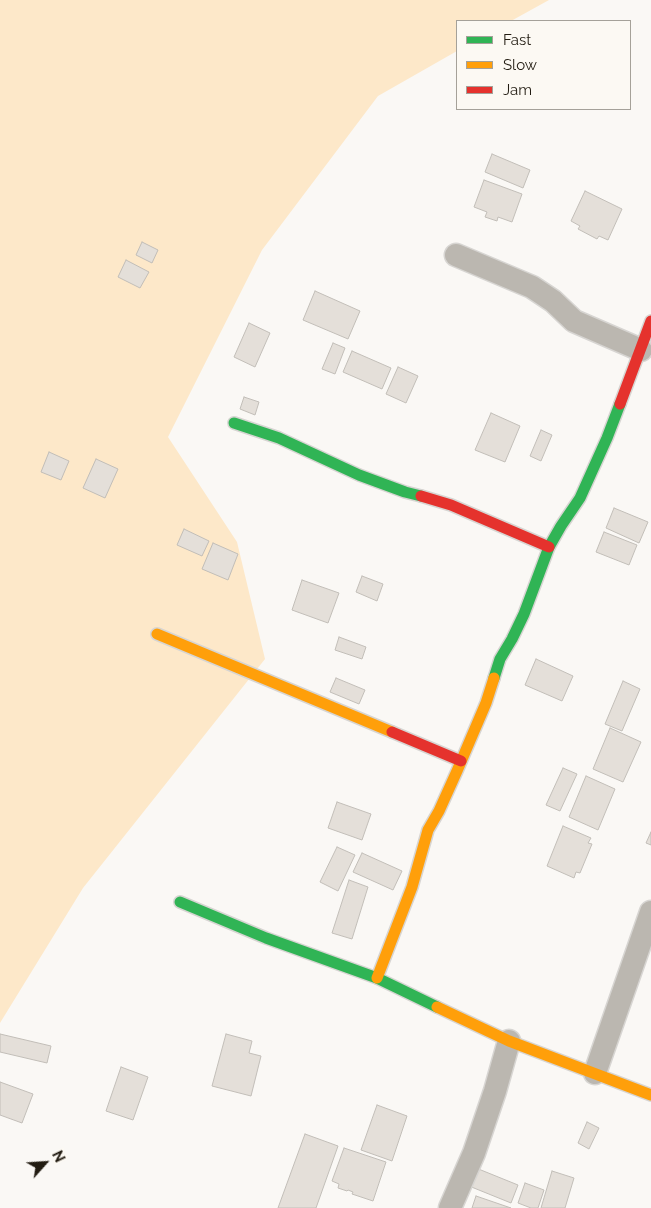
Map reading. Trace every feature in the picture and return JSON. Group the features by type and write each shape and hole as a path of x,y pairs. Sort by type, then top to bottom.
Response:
{"street":[{"path":"456,255 532,287 553,301 574,321 641,350"},
{"path":"377,978 412,887 428,830 439,811 486,702 500,659 524,614 549,546 580,498 607,438 651,321"},
{"path":"234,423 279,438 310,454 359,475 405,492 451,505 549,546"},
{"path":"157,634 461,761"},
{"path":"180,902 266,938 377,978 509,1041 651,1095"},
{"path":"595,1073 651,912"},
{"path":"450,1208 474,1153 495,1091 509,1041"}],"shaded area":[{"path":"0,0 549,0 513,20 456,20 456,52 378,96 262,250 168,437 237,542 265,659 83,888 0,1023"}],"building":[{"path":"492,154 530,170 523,188 485,172"},
{"path":"484,180 522,194 512,222 498,217 497,221 485,217 487,212 474,207"},
{"path":"585,191 622,209 608,240 599,236 597,239 578,229 580,226 571,221"},
{"path":"142,242 158,250 152,263 136,255"},
{"path":"126,260 149,272 140,288 118,277"},
{"path":"315,291 360,311 348,339 303,320"},
{"path":"249,323 270,333 255,367 234,357"},
{"path":"333,343 345,348 335,374 322,369"},
{"path":"352,351 391,368 382,389 343,372"},
{"path":"398,367 418,376 406,403 386,394"},
{"path":"244,397 259,402 255,415 240,409"},
{"path":"491,413 520,426 505,462 475,450"},
{"path":"541,430 552,435 541,461 530,456"},
{"path":"49,452 69,461 61,480 41,472"},
{"path":"96,459 118,469 105,498 83,488"},
{"path":"614,508 648,522 639,543 606,528"},
{"path":"184,529 209,541 202,556 177,545"},
{"path":"604,532 637,545 629,565 596,552"},
{"path":"213,543 238,554 228,580 202,569"},
{"path":"362,576 383,584 377,601 356,592"},
{"path":"302,580 339,593 328,623 292,610"},
{"path":"339,637 366,647 362,659 335,650"},
{"path":"536,659 573,676 562,701 525,685"},
{"path":"336,678 365,690 359,704 330,692"},
{"path":"623,681 640,689 622,731 605,724"},
{"path":"610,728 641,742 623,782 593,769"},
{"path":"563,768 577,774 560,811 546,805"},
{"path":"586,776 615,789 598,830 569,817"},
{"path":"337,802 371,814 362,840 328,828"},
{"path":"563,826 591,838 588,843 592,844 580,873 576,872 574,878 547,866"},
{"path":"651,832 651,845 646,843"},
{"path":"337,847 355,855 338,891 320,882"},
{"path":"362,853 402,871 393,890 353,872"},
{"path":"349,880 368,887 352,939 332,933"},
{"path":"0,1034 51,1046 47,1063 0,1052"},
{"path":"226,1034 252,1041 249,1053 261,1056 251,1096 212,1086"},
{"path":"121,1067 148,1077 133,1120 106,1111"},
{"path":"0,1082 33,1094 22,1123 0,1115"},
{"path":"377,1105 407,1116 392,1161 361,1150"},
{"path":"587,1122 599,1128 589,1149 578,1143"},
{"path":"305,1134 338,1146 316,1208 278,1208"},
{"path":"344,1148 386,1162 373,1201 352,1194 353,1192 348,1190 338,1188 339,1184 332,1181"},
{"path":"476,1168 518,1185 511,1203 469,1186"},
{"path":"552,1171 574,1178 565,1208 541,1208"},
{"path":"525,1183 544,1190 538,1208 531,1208 518,1203"},
{"path":"476,1196 511,1208 472,1208"}],"traffic: fast":[{"path":"494,678 500,659 524,614 549,547 580,498 620,404"},
{"path":"234,423 279,438 359,475 421,496"},
{"path":"180,902 266,938 377,978 437,1007"}],"traffic: slow":[{"path":"157,634 392,732"},
{"path":"377,978 412,887 428,830 457,771 486,703 494,678"},
{"path":"437,1007 509,1041 651,1095"}],"traffic: jam":[{"path":"620,404 651,321"},
{"path":"421,496 451,505 549,547"},
{"path":"392,732 461,761"}]}
